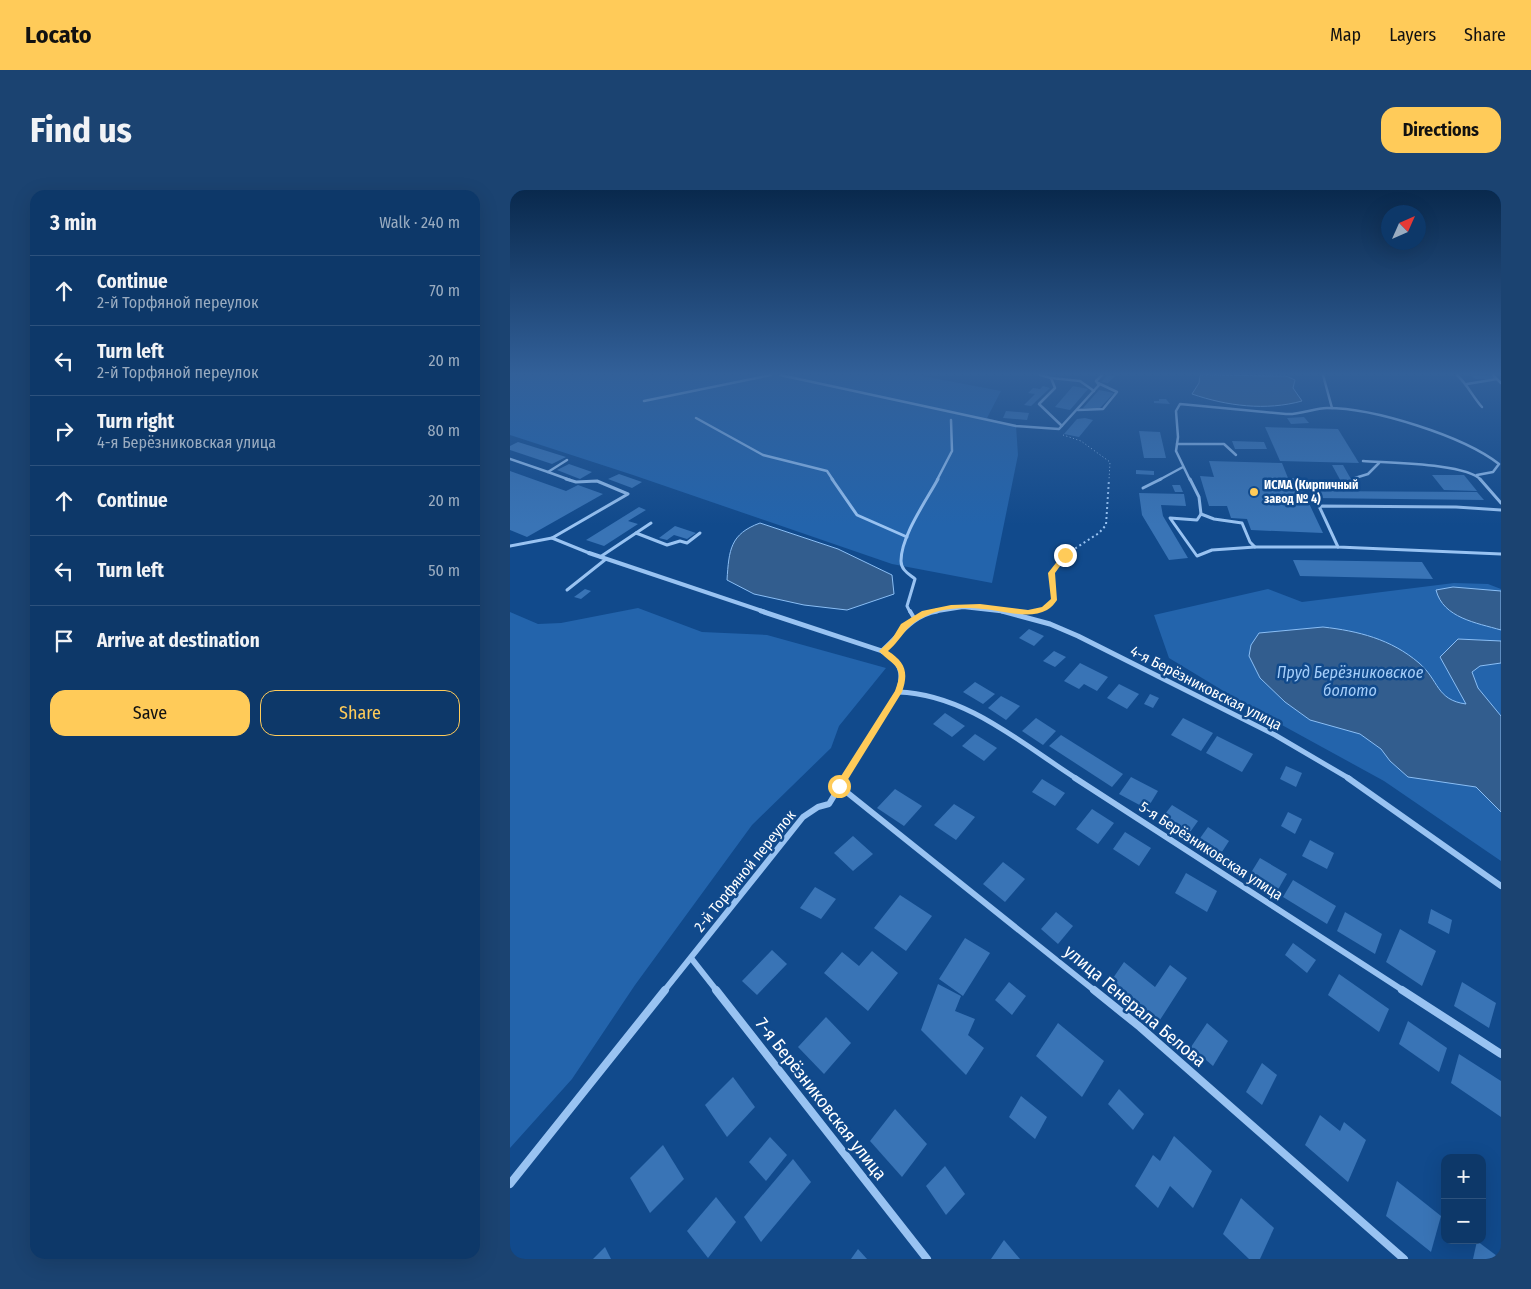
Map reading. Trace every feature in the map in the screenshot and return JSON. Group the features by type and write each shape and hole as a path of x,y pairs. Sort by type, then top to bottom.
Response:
{"street":[{"name":"2-й Торфяной переулок","path":"510,1184 804,817 818,807 829,804 898,692 902,681 902,667 897,660 882,651 588,553"},
{"name":"4-я Берёзниковская улица","path":"882,651 895,641 903,626 914,618 935,610 980,606 1005,611 1058,628 1301,750 1344,775 1501,886"},
{"name":"5-я Берёзниковская улица","path":"898,692 948,699 970,710 1501,1054"},
{"name":"улица Генерала Белова","path":"839,786 1140,1027 1404,1259"},
{"name":"7-я Берёзниковская улица","path":"691,958 927,1259"}],"lane":[{"path":"708,425 763,455 827,470 857,515 907,536"},
{"path":"914,618 907,606 915,579 904,571 901,562 907,536 952,452 951,425"},
{"path":"1011,425 1059,428 1062,426"},
{"path":"1176,425 1176,451 1199,497 1202,514 1197,520 1170,518 1197,556 1212,550 1255,547 1338,547 1501,554"},
{"path":"1363,461 1448,467 1477,475 1493,472 1499,464 1482,451 1428,430 1409,425"},
{"path":"1177,444 1224,444 1236,455"},
{"path":"510,459 576,482 596,481 628,494 552,538 510,546"},
{"path":"548,472 567,460"},
{"path":"1355,478 1368,474 1379,463"},
{"path":"1142,488 1183,467"},
{"path":"1477,475 1501,503"},
{"path":"1338,547 1319,506 1391,509 1478,507 1501,510"},
{"path":"1202,514 1214,519 1242,522 1250,542 1255,547"},
{"path":"567,590 603,558 651,523"},
{"path":"636,533 667,545 680,541 687,543 700,534"},
{"path":"552,538 588,553"}],"path":[{"path":"1036,610 1044,609 1054,600 1052,573 1065,555 1099,533 1106,526 1110,462 1081,441 1056,430 1059,428"}],"shaded area":[{"path":"510,425 1012,425 1016,426 1018,455 992,583 892,564 510,435"},
{"path":"1454,583 1488,584 1501,589 1501,861 1384,781 1260,713 1169,658 1154,615 1268,589 1302,602"},
{"path":"638,608 702,632 767,635 886,668 839,726 831,748 752,825 635,985 572,1079 510,1148 510,612 538,624 561,623"}],"water":[{"path":"760,523 838,549 892,575 894,594 847,610 804,605 754,594 727,580 730,552 733,544 742,532"},
{"path":"1453,587 1501,591 1501,630 1462,618 1446,607 1436,590"},
{"name":"Пруд Берёзниковское болото","path":"1323,627 1349,631 1386,642 1408,655 1426,669 1443,694 1456,702 1466,704 1440,657 1458,639 1501,641 1501,663 1480,666 1472,672 1478,688 1501,716 1501,812 1476,787 1408,777 1390,761 1381,749 1360,734 1310,720 1285,702 1260,678 1249,656 1251,645 1259,633"}],"building":[{"path":"1072,425 1089,425 1079,437 1064,434"},
{"path":"1265,427 1338,429 1359,463 1280,461"},
{"path":"1139,431 1160,432 1166,458 1144,458"},
{"path":"1232,441 1264,442 1267,449 1235,449"},
{"path":"518,442 566,457 552,464 510,450 510,446"},
{"name":"ИСМА (Кирпичный завод № 4)","path":"1209,461 1282,463 1288,478 1297,478 1323,533 1251,530 1247,519 1231,518 1227,506 1209,506 1200,476 1214,477"},
{"path":"569,464 592,472 580,479 557,470"},
{"path":"1332,465 1343,465 1356,488 1344,487"},
{"path":"1136,470 1154,471 1154,475 1136,474"},
{"path":"510,471 566,491 578,485 603,494 527,537 510,530"},
{"path":"619,474 642,482 632,488 608,479"},
{"path":"1432,475 1464,475 1477,491 1444,490"},
{"path":"1172,485 1180,485 1183,492 1175,492"},
{"path":"1310,491 1477,492 1484,500 1314,498"},
{"path":"1139,493 1184,494 1186,506 1161,505 1163,516 1188,558 1169,560 1142,515"},
{"path":"639,507 646,510 628,521 638,524 604,546 586,540"},
{"path":"675,526 696,533 687,539 674,535 667,540 659,538"},
{"path":"1293,560 1422,562 1433,579 1300,576"},
{"path":"585,589 591,591 581,599 574,597"},
{"path":"1029,629 1044,636 1034,646 1019,638"},
{"path":"1054,651 1066,657 1055,667 1043,661"},
{"path":"1080,663 1108,677 1097,691 1084,684 1079,689 1064,681"},
{"path":"975,682 995,694 983,704 963,692"},
{"path":"1119,684 1139,694 1127,709 1107,698"},
{"path":"1150,694 1159,698 1153,708 1144,704"},
{"path":"1001,696 1020,706 1006,720 988,708"},
{"path":"945,713 965,726 952,737 933,724"},
{"path":"1036,718 1056,731 1043,745 1022,731"},
{"path":"1183,718 1213,733 1201,751 1171,735"},
{"path":"975,734 997,748 984,761 962,746"},
{"path":"1061,735 1123,774 1112,787 1049,746"},
{"path":"1217,736 1253,754 1242,772 1206,753"},
{"path":"1286,766 1302,773 1296,787 1280,779"},
{"path":"1131,777 1158,791 1147,809 1119,794"},
{"path":"1042,779 1065,793 1055,806 1032,792"},
{"path":"895,789 922,806 904,826 877,808"},
{"path":"954,804 975,817 956,840 934,825"},
{"path":"1172,805 1198,821 1188,835 1162,818"},
{"path":"1092,809 1114,823 1098,844 1076,829"},
{"path":"1288,812 1302,819 1295,834 1281,826"},
{"path":"1208,827 1229,841 1220,855 1198,841"},
{"path":"1125,832 1151,848 1139,866 1113,849"},
{"path":"853,836 873,854 853,871 834,853"},
{"path":"1310,840 1334,853 1327,869 1302,856"},
{"path":"1260,858 1287,874 1276,893 1249,876"},
{"path":"1003,862 1025,879 1005,902 983,884"},
{"path":"1186,873 1217,891 1207,912 1175,893"},
{"path":"1293,880 1336,906 1327,924 1283,897"},
{"path":"815,887 836,899 821,919 800,908"},
{"path":"900,895 932,916 906,951 874,928"},
{"path":"1431,909 1452,920 1449,934 1428,923"},
{"path":"1056,912 1073,926 1058,944 1041,929"},
{"path":"1345,912 1382,934 1375,954 1337,931"},
{"path":"1400,929 1436,951 1422,986 1386,962"},
{"path":"965,938 990,953 963,996 939,979"},
{"path":"1293,943 1316,960 1307,973 1285,955"},
{"path":"772,950 787,964 757,995 742,981"},
{"path":"872,951 898,973 868,1011 824,973 842,952 859,966"},
{"path":"1124,962 1155,987 1170,965 1187,978 1158,1023 1109,984"},
{"path":"1339,974 1389,1009 1379,1032 1328,995"},
{"path":"1009,982 1026,996 1012,1015 995,1000"},
{"path":"1462,982 1496,1003 1489,1028 1454,1006"},
{"path":"938,984 961,996 955,1011 975,1019 968,1035 984,1048 966,1075 921,1030"},
{"path":"826,1017 851,1043 824,1074 798,1047"},
{"path":"1408,1021 1447,1048 1439,1072 1399,1044"},
{"path":"1058,1023 1104,1061 1082,1097 1036,1056"},
{"path":"1207,1023 1228,1041 1213,1066 1191,1047"},
{"path":"1459,1054 1501,1081 1501,1117 1451,1083"},
{"path":"1262,1063 1277,1075 1262,1105 1246,1092"},
{"path":"733,1077 755,1107 727,1137 705,1105"},
{"path":"1119,1089 1144,1114 1133,1130 1108,1104"},
{"path":"1021,1096 1047,1117 1035,1139 1009,1117"},
{"path":"895,1109 927,1144 902,1177 870,1141"},
{"path":"1320,1115 1340,1131 1344,1122 1366,1140 1348,1182 1305,1145"},
{"path":"1174,1136 1212,1171 1193,1208 1170,1186 1158,1208 1135,1186 1153,1155 1160,1161"},
{"path":"770,1137 787,1155 766,1181 749,1162"},
{"path":"663,1145 684,1179 650,1213 630,1178"},
{"path":"793,1159 811,1182 761,1242 744,1217"},
{"path":"945,1166 965,1194 946,1215 926,1186"},
{"path":"1397,1181 1441,1216 1431,1252 1386,1216"},
{"path":"716,1197 736,1222 708,1258 687,1231"},
{"path":"1241,1198 1274,1228 1260,1259 1249,1259 1223,1234"},
{"path":"1004,1240 1020,1259 991,1259"},
{"path":"1476,1244 1481,1244 1501,1259 1473,1259"},
{"path":"605,1247 611,1259 593,1259"},
{"path":"858,1249 867,1259 851,1259"}],"place":[{"name":"ИСМА (Кирпичный завод № 4)","path":"1254,492"}],"route":[{"path":"839,786 898,692 902,681 902,667 891,655 882,651 895,641 903,626 925,613 965,606 1028,612 1044,609 1054,600 1055,588 1052,573 1065,555"}]}
